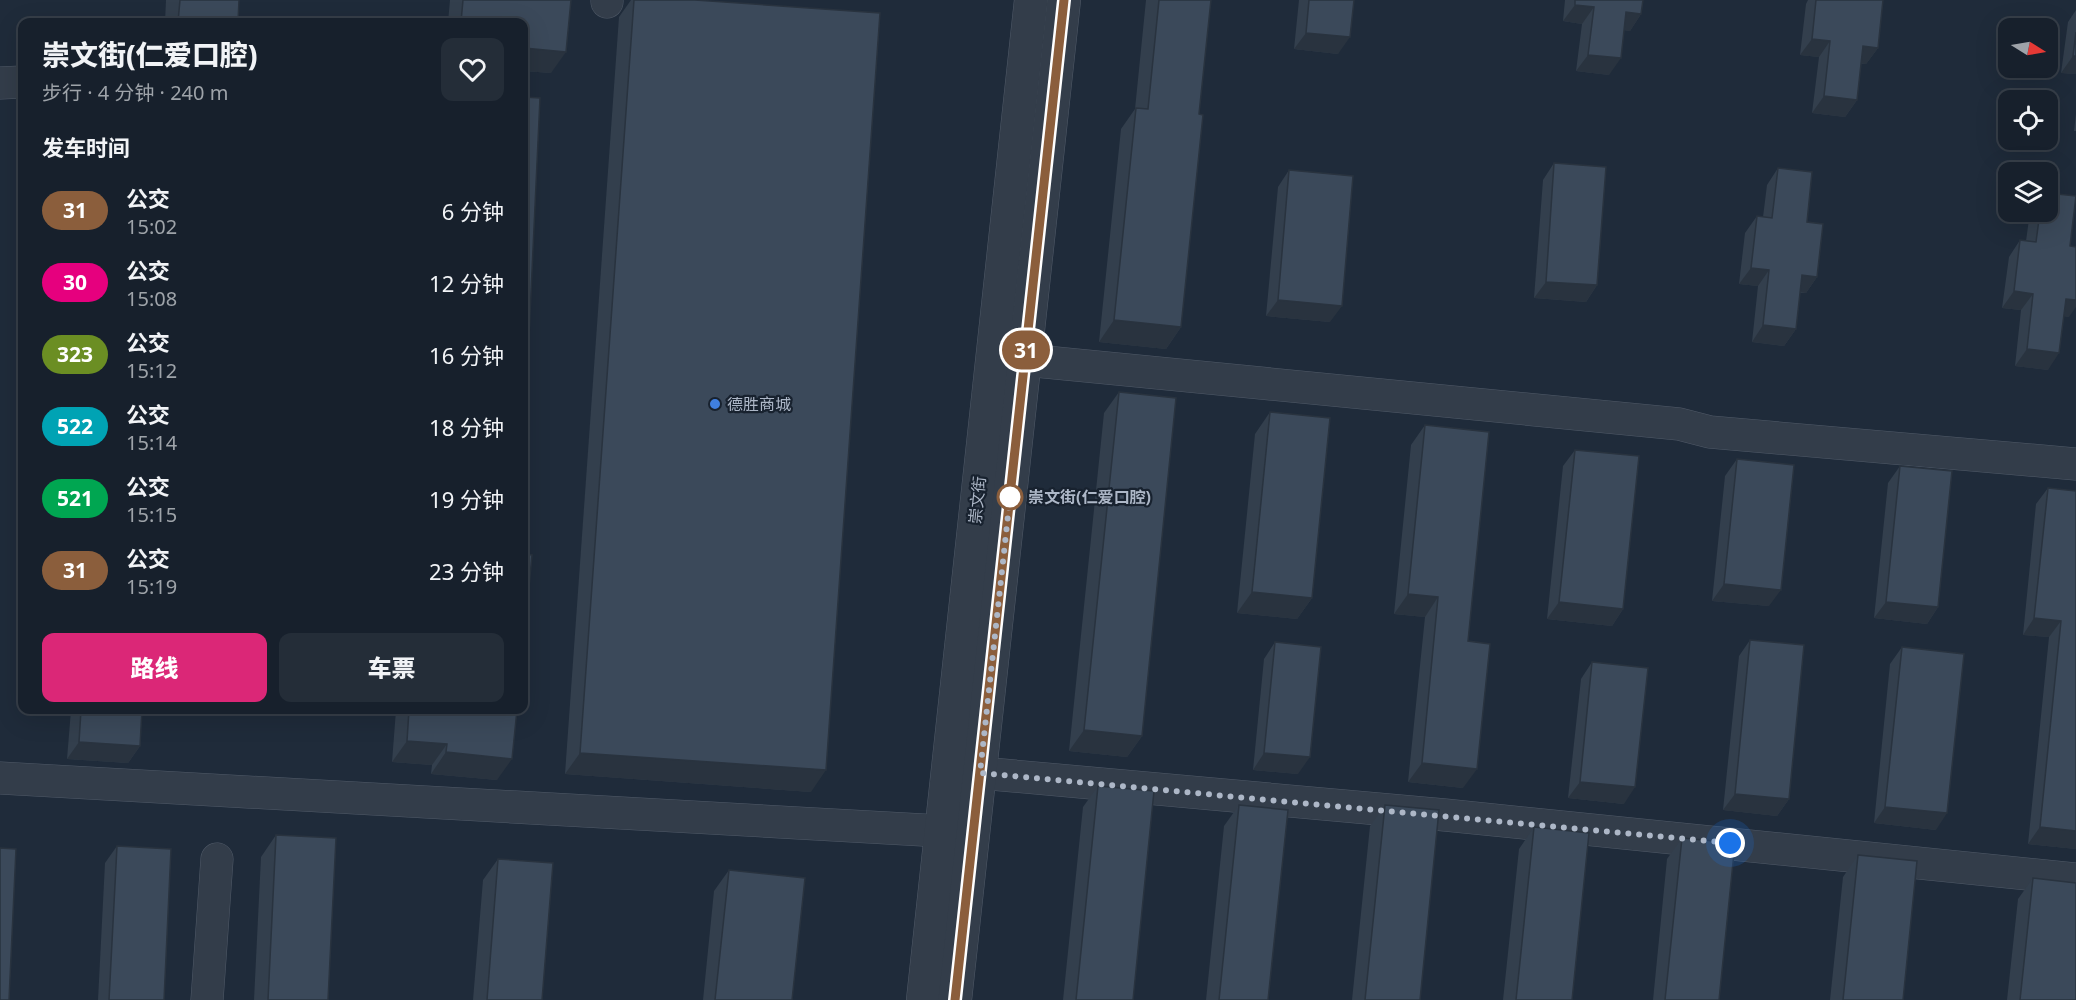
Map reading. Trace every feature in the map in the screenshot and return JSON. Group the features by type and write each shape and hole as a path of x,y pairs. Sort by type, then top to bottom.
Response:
{"street":[{"name":"崇文街","path":"922,1000 1031,0"},
{"name":"崇文街","path":"955,1000 1064,0"},
{"path":"0,83 18,82"},
{"path":"1025,360 1679,424 1710,432 2076,464"},
{"path":"980,773 1445,815 2076,879"},
{"path":"0,778 941,831"},
{"path":"207,1000 217,858"}],"building":[{"path":"180,0 239,0 238,18 178,18"},
{"path":"463,0 571,0 566,52 528,48 528,18 461,18"},
{"name":"德胜商城","path":"634,0 695,0 880,13 826,770 580,753"},
{"path":"1159,0 1211,0 1199,114 1203,115 1181,327 1114,320 1136,108 1148,109"},
{"path":"1309,0 1354,0 1350,37 1306,33"},
{"path":"1575,0 1643,0 1641,14 1626,12 1621,58 1588,55 1594,7 1575,5"},
{"path":"1816,0 1883,0 1878,48 1863,46 1857,100 1824,96 1830,41 1812,39"},
{"path":"2076,32 2076,56 2073,56"},
{"path":"528,97 540,98 528,358"},
{"path":"1554,163 1606,167 1597,285 1546,282"},
{"path":"1778,168 1812,172 1807,222 1823,224 1817,277 1802,275 1796,329 1763,325 1769,270 1751,268 1757,216 1772,218"},
{"path":"1289,170 1353,176 1342,306 1278,300"},
{"path":"2058,194 2076,196 2070,246 2076,247 2076,300 2066,299 2059,353 2027,349 2033,294 2014,291 2020,240 2036,242 2039,222 2058,222"},
{"path":"1119,392 1176,398 1142,736 1084,730"},
{"path":"1270,412 1330,418 1312,598 1252,592"},
{"path":"1425,425 1489,432 1468,641 1490,644 1477,769 1422,763 1438,597 1408,594"},
{"path":"1575,450 1639,456 1623,609 1559,602"},
{"path":"1737,459 1794,465 1781,590 1724,584"},
{"path":"1900,466 1952,471 1938,607 1886,602"},
{"path":"2048,488 2076,491 2076,831 2040,827 2061,621 2034,618"},
{"path":"528,554 532,555 528,598"},
{"path":"1750,640 1804,645 1789,799 1735,794"},
{"path":"1275,642 1321,647 1310,757 1264,753"},
{"path":"1902,647 1964,654 1947,813 1885,807"},
{"path":"1592,662 1648,668 1635,787 1580,782"},
{"path":"81,714 142,714 140,746 79,742"},
{"path":"409,714 517,714 512,759 446,752 447,744 407,741"},
{"path":"1098,786 1154,791 1133,1000 1076,1000"},
{"path":"1239,805 1288,810 1268,1000 1219,1000"},
{"path":"1385,805 1439,810 1420,1000 1365,1000"},
{"path":"1534,827 1589,833 1572,1000 1516,1000"},
{"path":"276,835 336,838 328,1000 268,1000"},
{"path":"1682,838 1735,843 1719,1000 1665,1000"},
{"path":"117,846 171,849 164,1000 109,1000"},
{"path":"0,848 16,849 9,1000 0,1000"},
{"path":"1858,855 1917,861 1903,1000 1843,1000"},
{"path":"498,859 553,863 542,1000 487,1000"},
{"path":"729,870 805,878 792,1000 715,1000"},
{"path":"2033,878 2076,883 2076,1000 2020,1000"}],"bus line":[{"name":"31","path":"955,1000 1064,0"}],"place":[{"name":"德胜商城","path":"715,404"},
{"name":"崇文街(仁爱口腔)","path":"1010,497"}],"route":[{"path":"1010,497 980,773 1730,843"}]}
